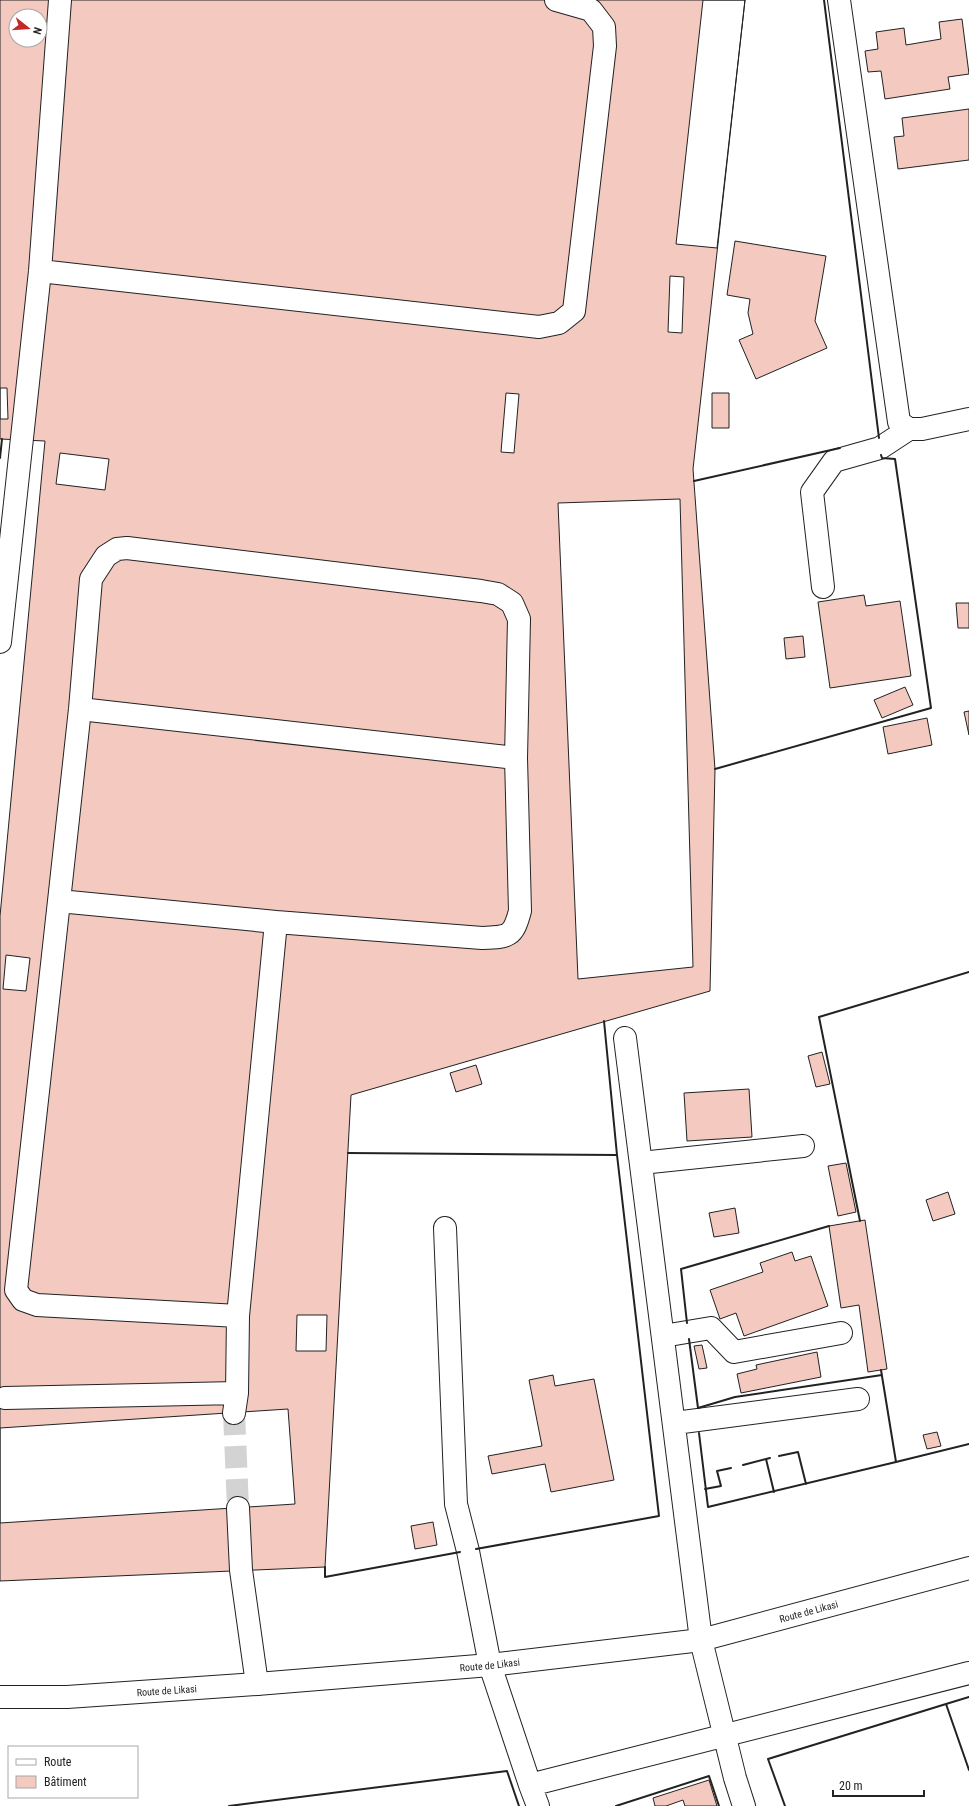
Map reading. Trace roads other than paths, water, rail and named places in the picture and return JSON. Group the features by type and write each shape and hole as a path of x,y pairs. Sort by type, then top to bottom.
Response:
{"main road":[{"path":"0,642 40,271 60,0"},
{"path":"40,271 539,327 559,323 574,311 605,46 604,27 591,10 556,0"},
{"path":"839,0 899,422 910,429"},
{"path":"823,587 812,492 834,461 880,448 910,429 922,429 969,419"},
{"path":"59,901 276,922 482,938 504,937 515,929 520,911 516,758 519,619 512,603 498,594 481,590 128,548 117,549 106,556 91,579 80,709 16,1290 23,1300 37,1305 238,1316"},
{"path":"80,709 516,758"},
{"path":"5,1398 236,1403 238,1316 276,922"},
{"path":"625,1038 664,1336 701,1640 735,1778 744,1806"},
{"path":"641,1163 802,1146"},
{"path":"445,1228 456,1504 468,1551 490,1665 538,1806"},
{"path":"664,1336 711,1328 734,1352 841,1332"},
{"path":"675,1424 858,1399"},
{"path":"238,1508 241,1570 257,1684"},
{"name":"Route de Likasi","path":"0,1697 67,1697 257,1684 490,1665 701,1640 969,1568"},
{"path":"530,1785 969,1673"}],"tunnel":[{"path":"234,1413 238,1508"}]}
